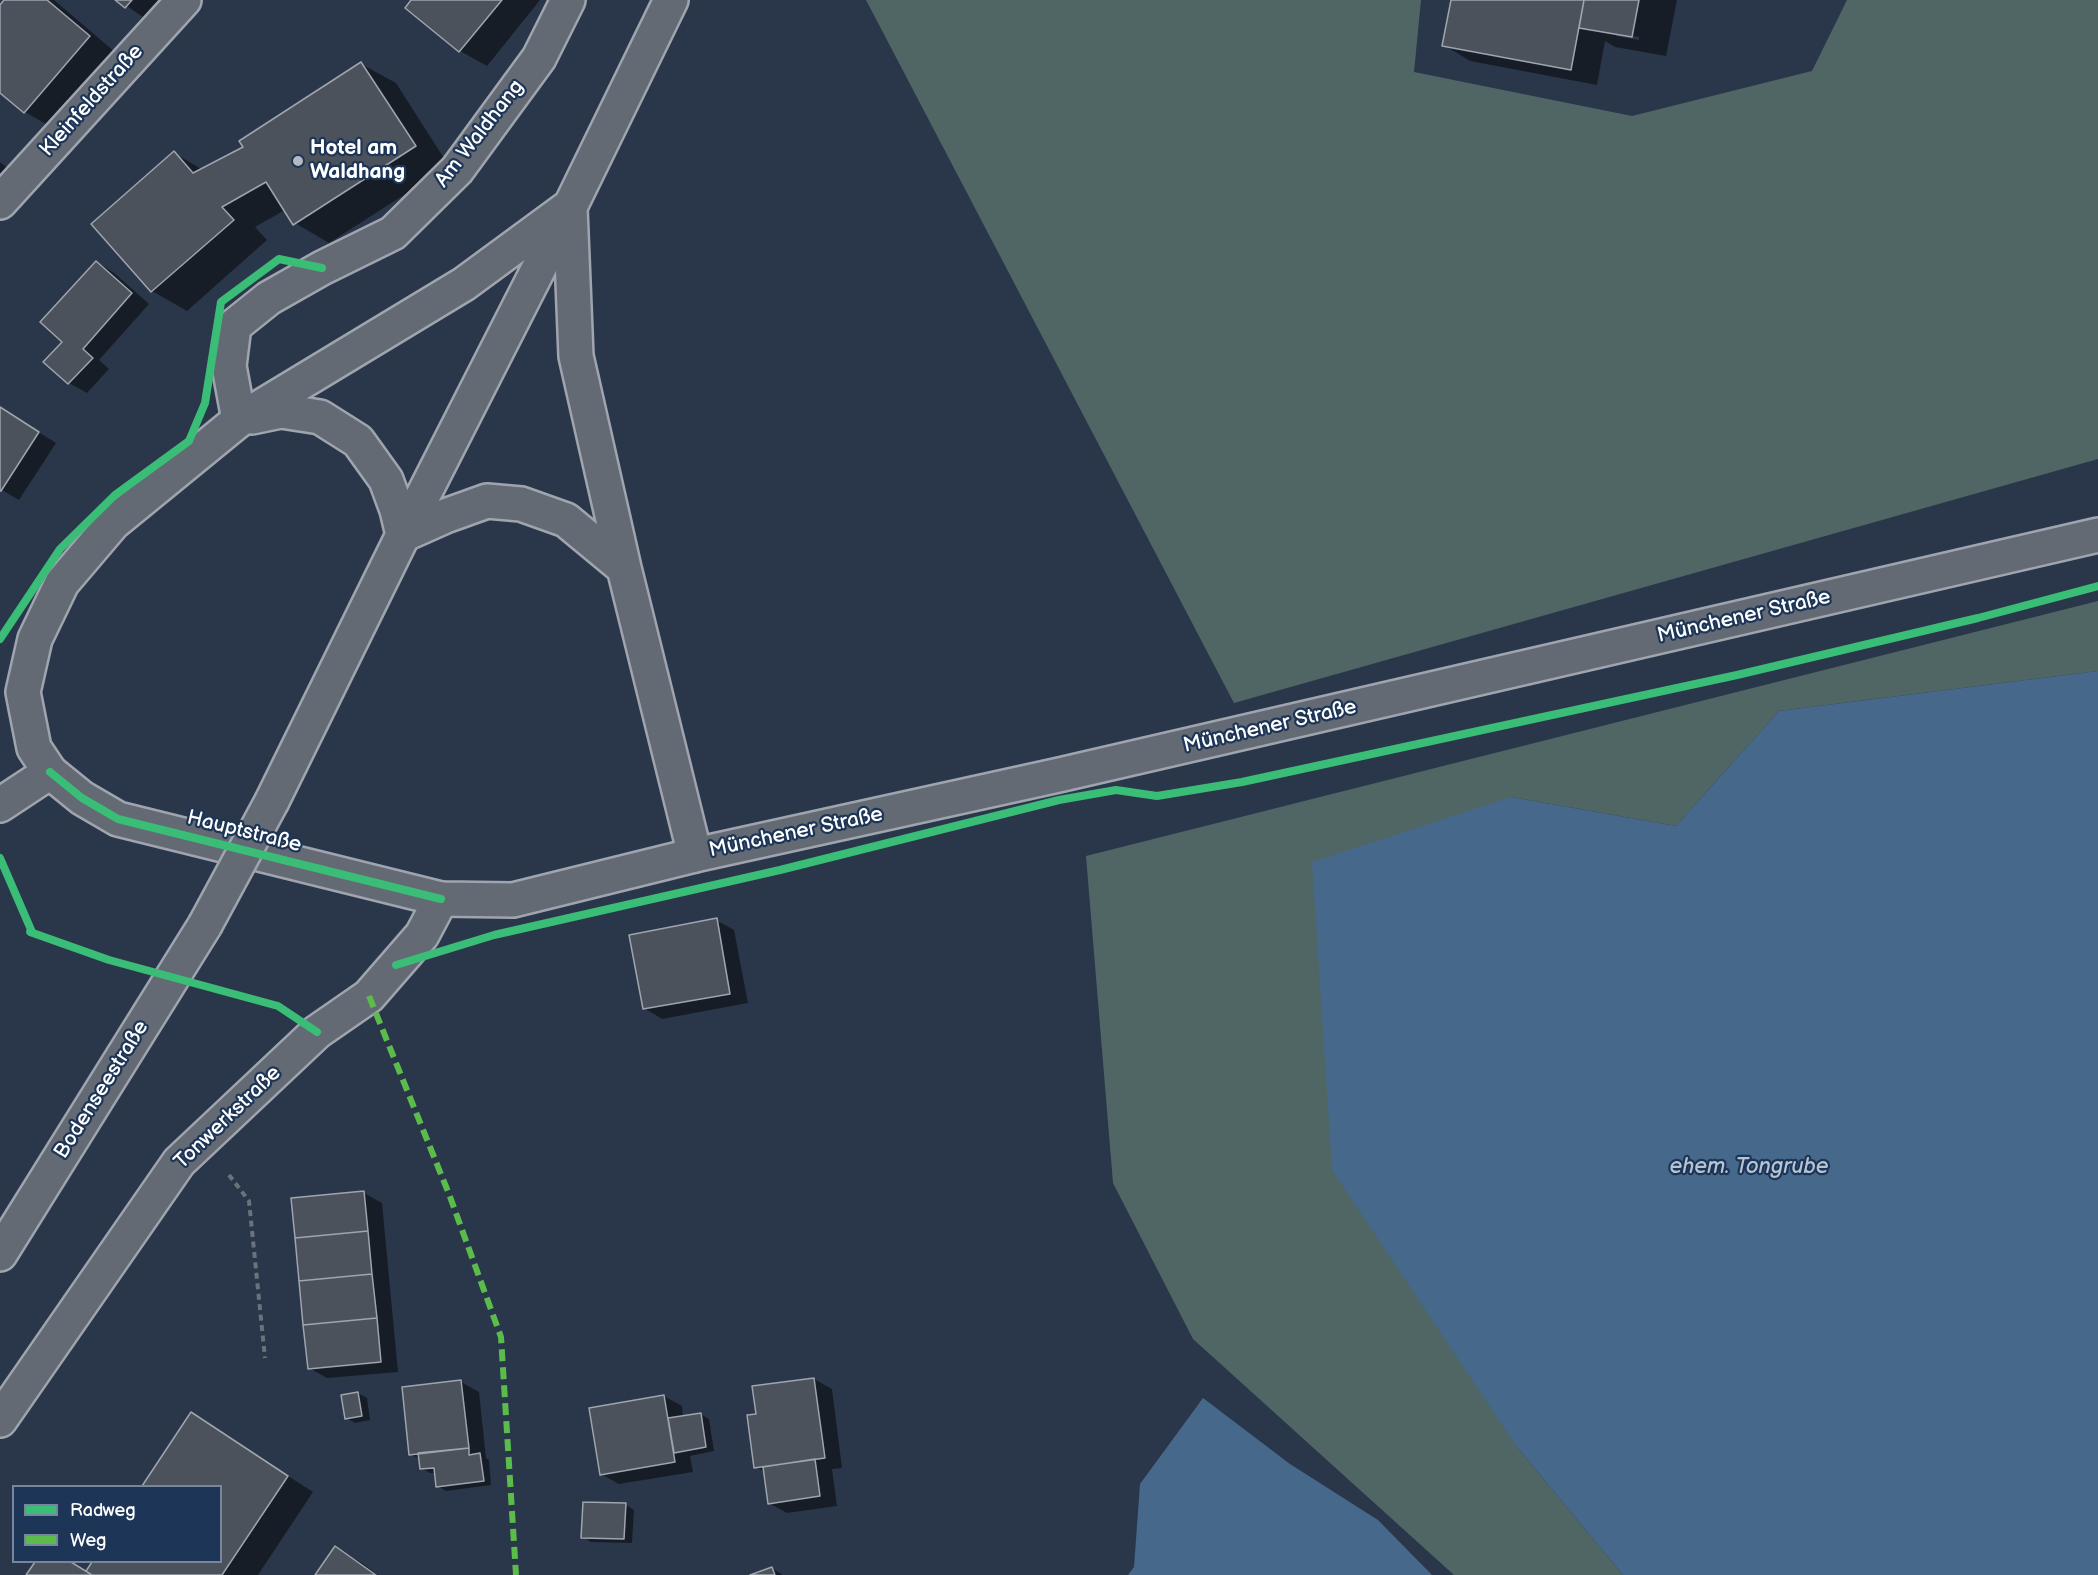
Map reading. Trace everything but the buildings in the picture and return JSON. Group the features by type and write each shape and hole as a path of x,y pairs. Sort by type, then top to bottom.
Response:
{"street":[{"name":"Kleinfeldstraße","path":"0,202 184,0"},
{"name":"Am Waldhang","path":"239,420 229,366 234,326 269,298 322,268 393,233 457,170 539,58 568,0"},
{"name":"Bodenseestraße","path":"0,1254 205,925 272,801 403,535 570,207 671,0"},
{"name":"Hauptstraße","path":"441,899 118,819 82,798 50,772 34,748 23,692 35,639 62,583 113,523 239,420 464,284 570,207"},
{"path":"570,207 576,356 624,568 695,855"},
{"path":"239,420 281,411 320,417 358,441 386,480 398,510 403,535 487,501 521,504 566,520 624,568"},
{"name":"Münchener Straße","path":"441,899 513,900 695,855 1059,775 2098,535"},
{"path":"0,805 50,772"},
{"name":"Tonwerkstraße","path":"0,1420 179,1162 317,1032 369,996 422,935 441,899"}],"path":[{"path":"230,1175 249,1202 265,1358"}],"green space":[{"path":"866,0 1421,0 1414,72 1632,116 1812,71 1847,0 2098,0 2098,459 1234,703"},
{"path":"2098,601 2098,671 1779,711 1676,826 1511,797 1517,1447 1623,1575 1454,1575 1193,1339 1113,1183 1086,856"}],"water":[{"name":"ehem. Tongrube","path":"2098,671 2098,1575 1623,1575 1517,1447 1332,1170 1312,862 1511,797 1676,826 1779,711"},
{"path":"1203,1398 1290,1464 1378,1520 1432,1575 1128,1575 1134,1567 1140,1484"}],"marked path":[{"path":"369,996 449,1194 501,1337 516,1575"}],"cycle path":[{"path":"0,639 60,549 115,495 189,441 205,403 221,302 279,259 322,268"},
{"path":"396,965 494,935 780,870 1059,800 1116,790 1157,796 1242,782 1737,675 1978,618 2098,586"},
{"path":"50,772 82,798 118,819 441,899"},
{"path":"0,858 32,932 30,932 109,960 278,1006 317,1032"}],"place":[{"name":"Hotel am Waldhang","path":"298,161"}]}
